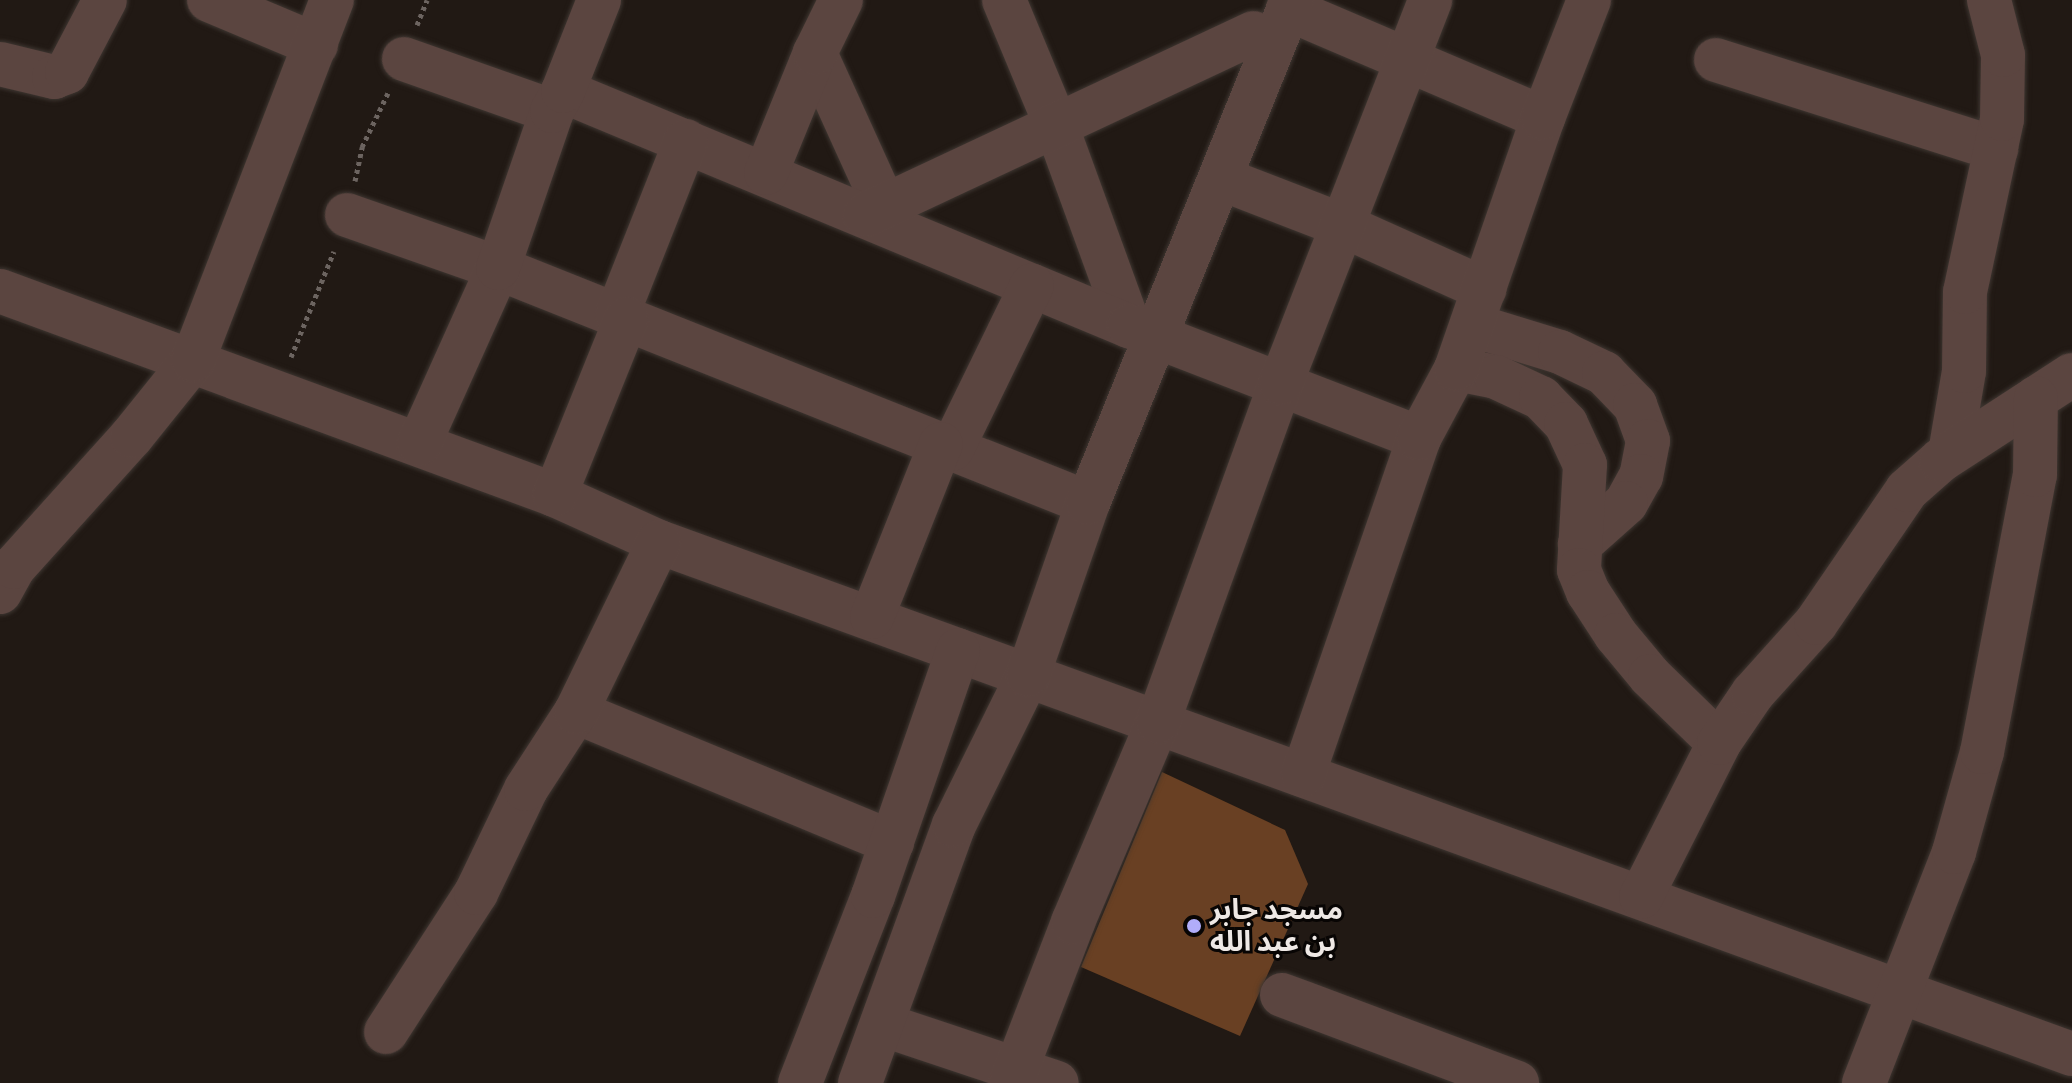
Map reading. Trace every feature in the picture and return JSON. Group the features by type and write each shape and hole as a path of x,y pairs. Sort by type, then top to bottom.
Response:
{"street":[{"path":"0,64 54,77 67,72 105,0"},
{"path":"209,0 316,45"},
{"path":"0,592 14,567 132,436 193,360 332,0"},
{"path":"419,444 498,268 558,101 599,0"},
{"path":"766,173 815,53 841,0"},
{"path":"1004,0 1143,332"},
{"path":"1014,1075 1073,922 1158,722 1281,383 1430,0"},
{"path":"1303,775 1419,438 1456,369 1543,118 1589,0"},
{"path":"1950,453 1964,371 1965,292 2002,119 2003,55 1989,0"},
{"path":"875,211 1268,21 1408,59 1543,118"},
{"path":"860,1083 884,1025 954,825 1028,675 1143,332 1222,179 1268,21"},
{"path":"815,53 875,211"},
{"path":"404,59 558,101 686,141 875,211 1032,285 1143,332 1419,438"},
{"path":"1716,60 1996,149"},
{"path":"555,495 686,141"},
{"path":"1222,179 1344,226 1525,339 1604,373 1635,405 1648,441 1641,476 1626,503 1580,544"},
{"path":"347,215 498,268 1088,503"},
{"path":"872,617 946,446 1032,285"},
{"path":"0,291 193,360 275,395 555,495 659,542 2072,1054"},
{"path":"1456,369 1496,377 1541,398 1566,424 1585,465 1579,570 1616,635 1650,676 1719,743"},
{"path":"1641,897 1719,743 1753,693 1816,623 1907,490 1950,453 2054,386"},
{"path":"1864,1083 1954,852 1982,752 2054,386"},
{"path":"386,1032 476,893 526,789 576,712 659,542"},
{"path":"800,1083 892,842 958,650"},
{"path":"576,712 605,721 892,842"},
{"path":"1282,995 1517,1083"},
{"path":"884,1025 1014,1075 1057,1083"}],"building":[{"name":"مسجد جابر بن عبد الله","path":"1162,772 1285,830 1308,884 1240,1036 1081,967"}],"place":[{"name":"مسجد جابر بن عبد الله","path":"1194,926"}]}
